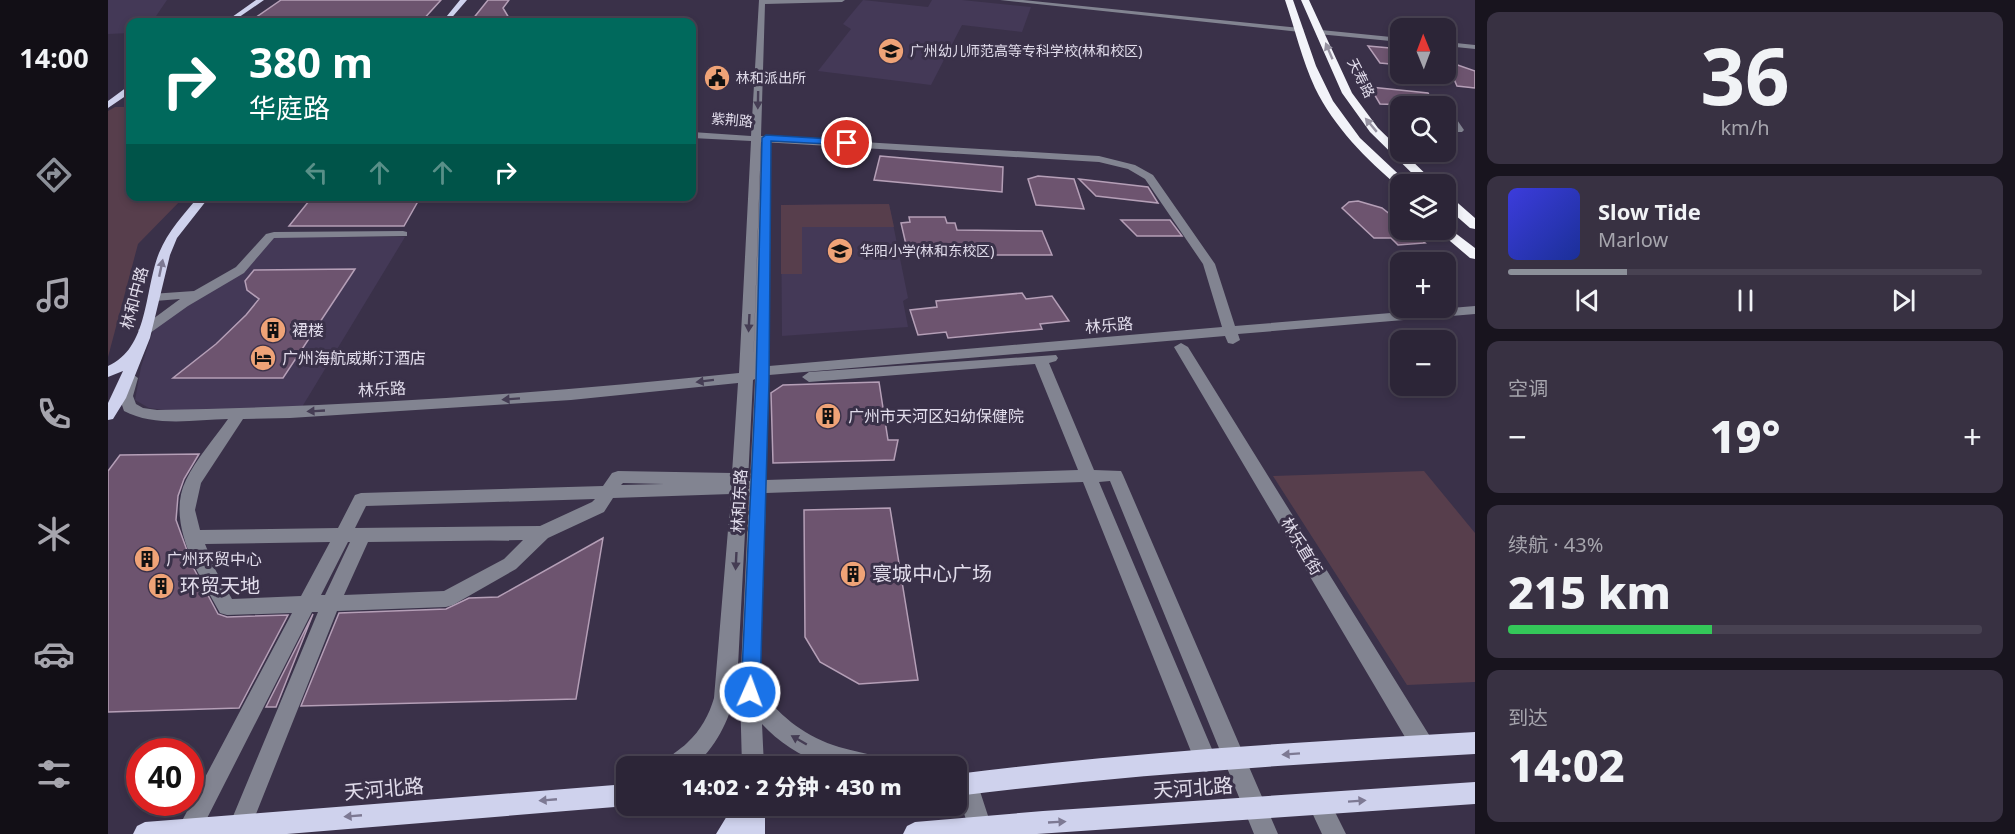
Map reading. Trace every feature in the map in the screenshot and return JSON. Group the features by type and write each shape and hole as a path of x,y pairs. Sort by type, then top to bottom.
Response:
{"highway":[{"path":"1289,0 1320,88 1338,116 1365,149 1392,174"},
{"name":"天寿路","path":"1305,0 1347,93 1364,118 1398,155 1420,174"},
{"path":"1281,9 1300,30"},
{"path":"1319,9 1321,32"},
{"path":"1313,68 1337,71"},
{"path":"1456,201 1475,215"},
{"path":"1456,209 1475,225"},
{"path":"1456,227 1475,242"},
{"path":"1456,240 1475,255"}],"main road":[{"path":"234,18 261,0"},
{"path":"448,18 464,0"},
{"path":"110,102 126,92"},
{"path":"110,102 126,102"},
{"name":"林和中路","path":"108,415 119,398 142,337 155,297 164,255 172,237 201,201"},
{"path":"108,372 128,361 142,337"},
{"name":"天河北路","path":"967,783 1206,761 1475,743"},
{"name":"天河北路","path":"915,834 980,828 1098,827 1319,804 1475,793"},
{"name":"天河北路","path":"145,834 616,795"},
{"path":"728,834 740,816"},
{"path":"753,816 753,834"}],"street":[{"path":"766,1 842,0"},
{"path":"1003,0 1153,12 1300,30"},
{"name":"林和东路","path":"753,756 750,692 766,1"},
{"name":"林和东路","path":"763,132 766,1"},
{"path":"1321,32 1390,39"},
{"path":"1456,45 1475,47"},
{"path":"1456,125 1459,130"},
{"name":"紫荆路","path":"696,130 763,132"},
{"path":"763,132 1099,159 1141,170 1149,177 1209,264 1232,338"},
{"name":"紫荆路","path":"696,135 763,132"},
{"path":"142,337 196,295 240,270 270,236 403,234"},
{"path":"155,297 196,295"},
{"name":"林乐路","path":"757,376 1040,359 1181,347 1232,338 1475,310"},
{"name":"林乐路","path":"142,337 126,396 129,406 140,413 157,415 238,414 570,395 757,376 1475,321"},
{"name":"林乐直街","path":"1181,347 1423,746"},
{"path":"1040,359 1206,761"},
{"name":"林和东路","path":"690,756 717,724 724,703 730,664 740,478 757,376"},
{"path":"238,414 193,482 187,510 193,537 207,574 227,607 446,599 510,564 543,533 598,507 618,477 740,478"},
{"path":"187,834 361,500 1115,475 1266,834"},
{"path":"193,537 543,533"},
{"path":"240,826 331,603 362,535"},
{"path":"750,692 761,711 794,738 833,756"},
{"path":"590,796 616,788"},
{"path":"967,799 980,828"},
{"path":"1319,804 1334,834"}],"shaded area":[{"path":"108,0 167,0 155,18 126,18 126,33 108,34"},
{"name":"广州幼儿师范高等专科学校(林和校区)","path":"863,0 928,7 932,0 962,0 1031,7 1022,32 962,25 931,85 818,71 851,29 843,24"},
{"path":"115,107 126,107 126,201 180,201 138,244 108,357 108,111"},
{"name":"华阳小学(林和东校区)","path":"889,204 908,298 903,301 908,327 782,336 781,205"},
{"path":"889,204 894,227 802,227 802,274 781,274 781,205"},
{"path":"272,237 405,237 302,407 173,411 149,408 135,400 141,367 154,328 246,268"},
{"path":"1424,471 1475,533 1475,682 1407,685 1273,476"}],"building":[{"path":"281,0 441,0 425,18 255,18"},
{"path":"488,0 509,0 503,8 509,18 474,18"},
{"path":"1368,46 1390,48 1390,64 1380,63"},
{"path":"1456,64 1475,71 1475,88 1457,86"},
{"path":"1370,87 1428,93 1430,96 1390,96 1390,104 1380,104"},
{"path":"880,156 1003,167 1002,192 874,180"},
{"path":"1038,176 1074,179 1084,209 1036,205 1028,179"},
{"path":"1079,179 1148,187 1158,203 1096,196"},
{"path":"309,201 418,201 404,226 289,226"},
{"path":"1358,201 1382,208 1390,214 1390,238 1374,238 1342,208 1349,202"},
{"path":"909,217 945,217 947,223 955,223 957,230 1042,231 1052,255 989,255 987,249 953,249 955,254 918,254 917,249 907,249 901,223 910,222"},
{"path":"1121,220 1170,220 1182,236 1137,236"},
{"path":"1393,240 1421,240 1425,243 1398,245"},
{"name":"裙楼","path":"355,269 283,378 173,378 216,344 259,299 247,290 245,281 254,270"},
{"path":"1022,293 1026,299 1052,296 1069,321 1040,324 1042,329 948,338 946,332 918,335 910,310 937,307 936,301"},
{"name":"广州市天河区妇幼保健院","path":"879,382 888,440 898,440 894,460 773,463 771,393 783,385"},
{"path":"199,454 184,479 178,496 176,520 193,567 218,614 227,617 288,615 239,708 108,712 108,471 120,455"},
{"name":"寰城中心广场","path":"890,508 918,680 859,684 820,662 805,637 804,510"},
{"path":"603,538 576,699 301,706 339,613 446,609 469,598 498,597"},
{"path":"313,614 276,707 266,707"}],"place":[{"name":"广州幼儿师范高等专科学校(林和校区)","path":"891,51"},
{"name":"林和派出所","path":"717,78"},
{"name":"华阳小学(林和东校区)","path":"840,251"},
{"name":"裙楼","path":"273,330"},
{"name":"广州海航威斯汀酒店","path":"263,358"},
{"name":"广州市天河区妇幼保健院","path":"828,416"},
{"name":"广州环贸中心","path":"147,559"},
{"name":"寰城中心广场","path":"853,574"},
{"name":"环贸天地","path":"161,586"}],"route":[{"path":"750,692 762,381 766,138 847,143"}]}
